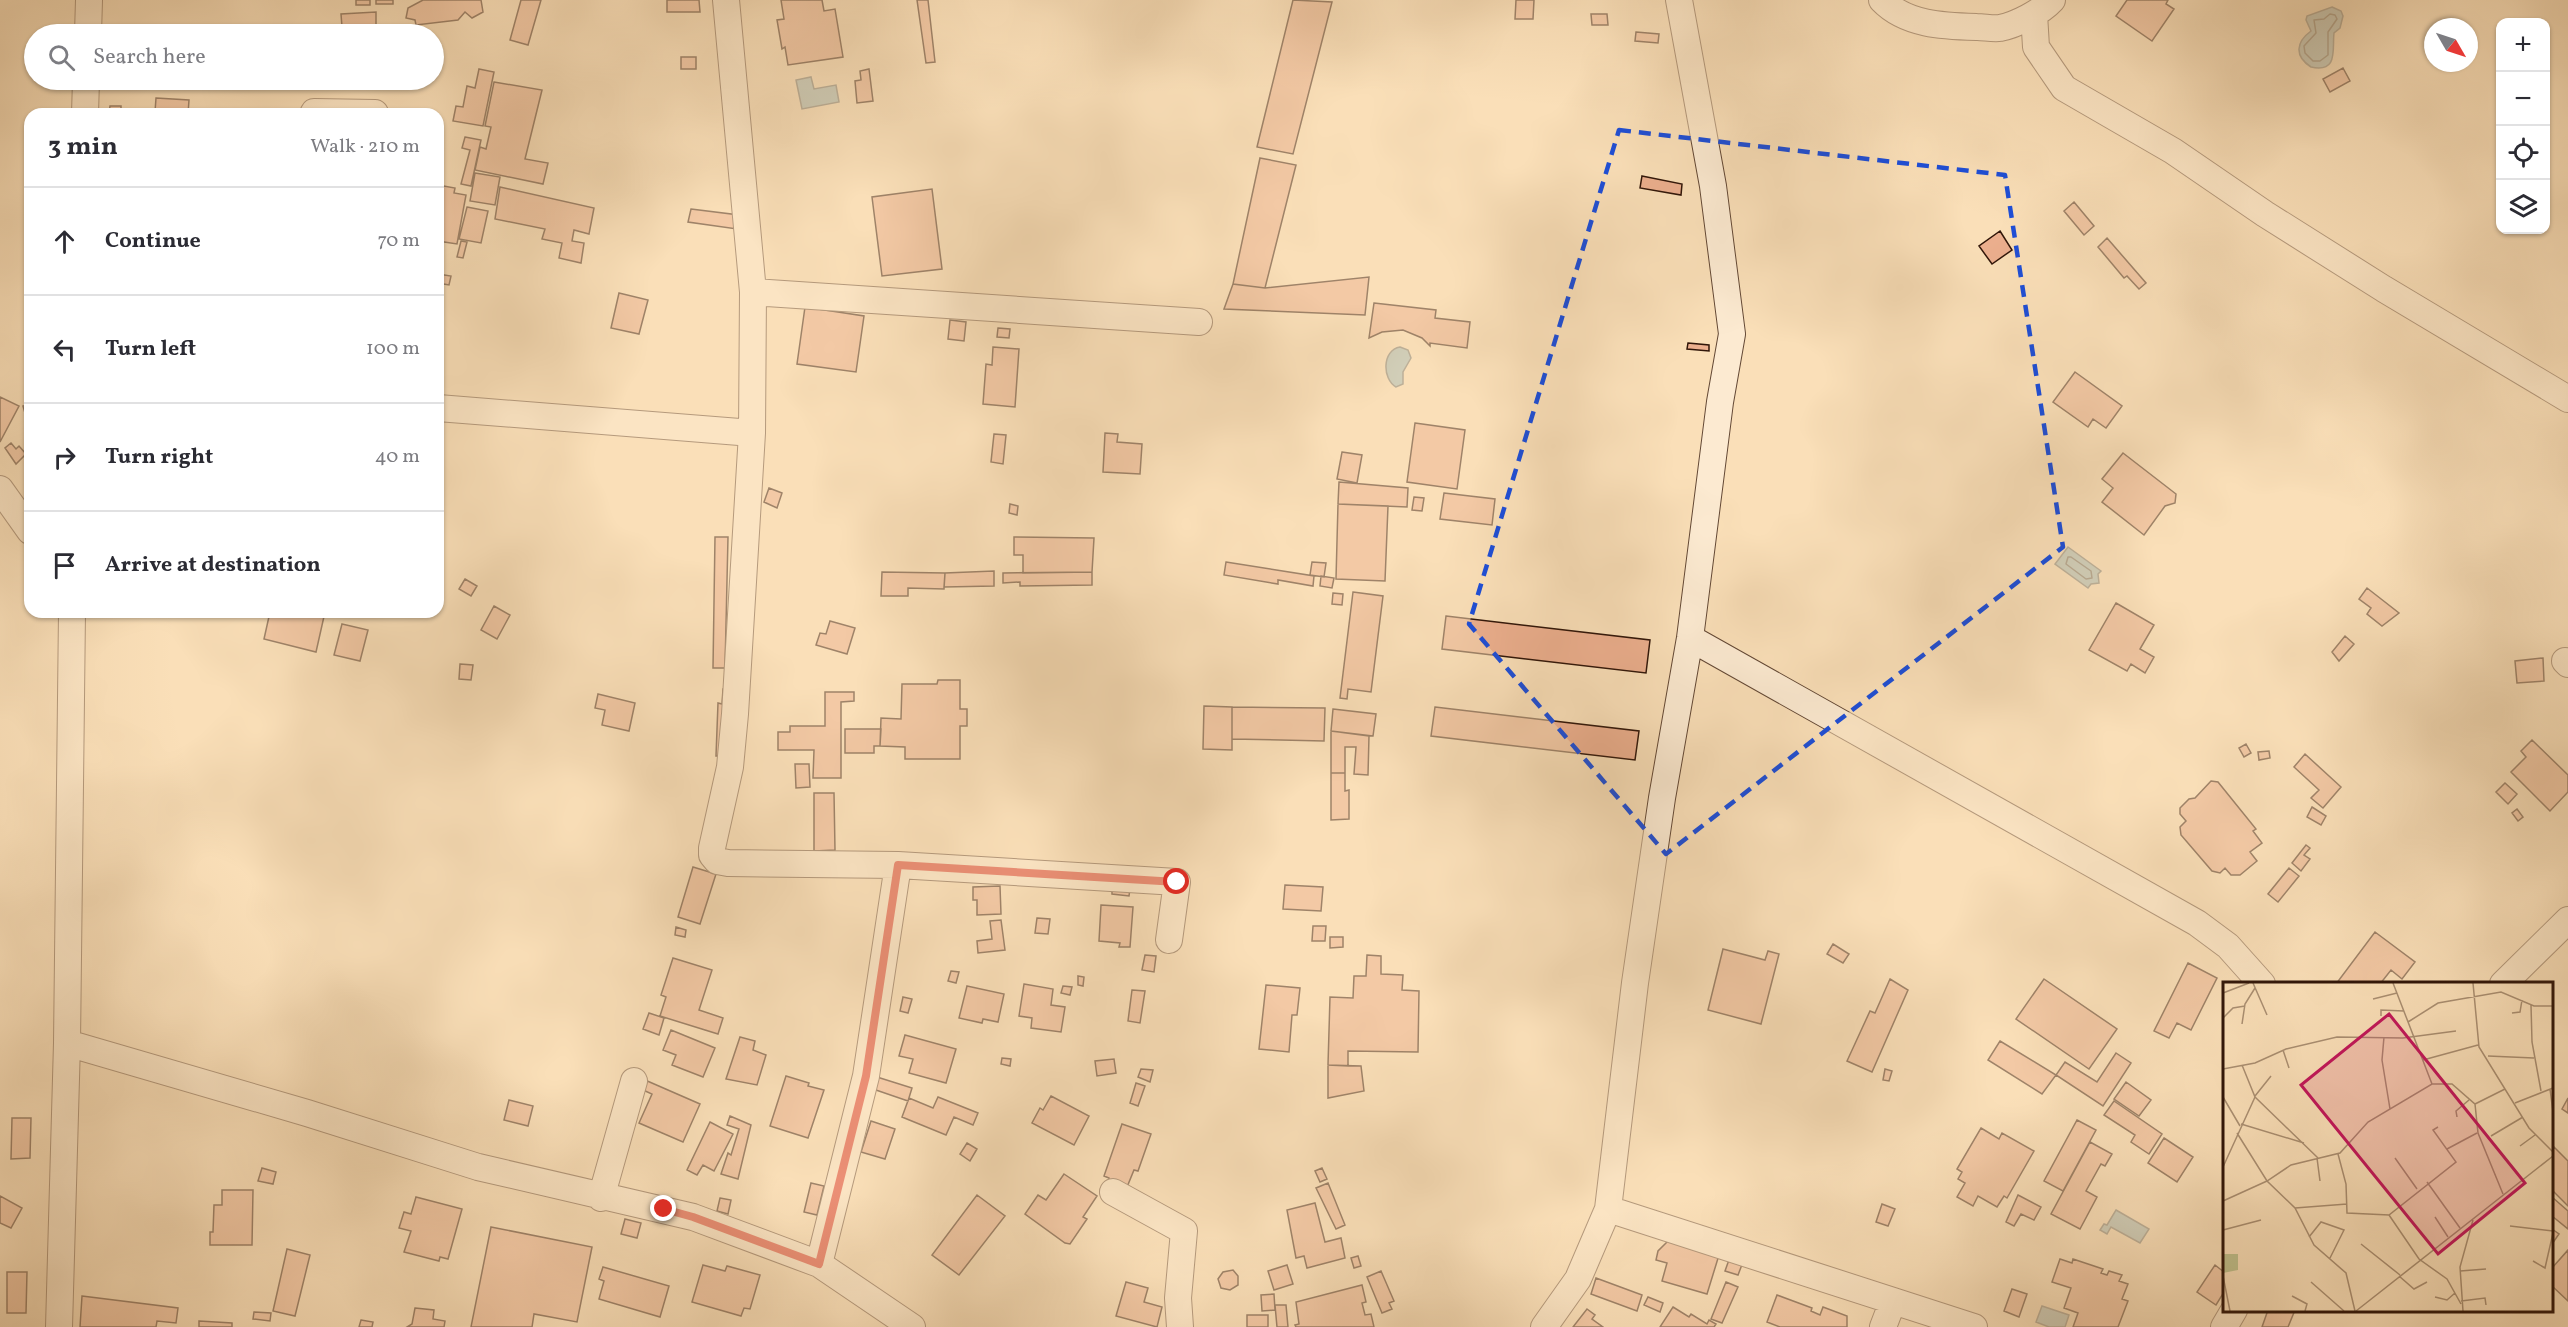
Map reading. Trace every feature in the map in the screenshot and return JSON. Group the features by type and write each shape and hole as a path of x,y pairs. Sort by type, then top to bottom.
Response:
{"street":[{"path":"88,24 89,0"},
{"path":"726,0 753,292 752,433 730,767 712,855 717,861 728,863 898,865 1177,882 1169,940"},
{"path":"1544,1327 1578,1279 1608,1209 1638,960 1662,798 1690,638 1720,402 1732,334 1713,186 1679,0"},
{"path":"1882,0 1889,8 1916,21 1954,27 2000,28 2043,7"},
{"path":"2043,7 2036,47 2064,88 2173,151 2265,214 2355,271 2568,399"},
{"path":"85,108 86,90"},
{"path":"753,292 1199,322"},
{"path":"444,408 752,433"},
{"path":"0,489 24,523"},
{"path":"59,1327 67,1043 72,618"},
{"path":"1690,638 2197,923 2228,946 2260,982"},
{"path":"819,1264 866,1076 898,865"},
{"path":"2505,982 2568,920"},
{"path":"67,1043 307,1113 478,1167 601,1198 664,1209 693,1217 819,1264 912,1327"},
{"path":"601,1198 634,1082"},
{"path":"1113,1192 1184,1231 1178,1298 1180,1327"},
{"path":"1608,1209 1974,1327"},
{"path":"1883,1327 1893,1301"},
{"path":"2224,1327 2233,1312"}],"highlighted area":[{"path":"1619,130 2005,175 2063,547 1666,854 1469,624"}],"water":[{"path":"2332,7 2341,11 2343,16 2340,28 2334,33 2332,58 2326,66 2311,67 2302,58 2299,49 2302,40 2311,31 2306,20 2307,16"},
{"path":"811,77 814,89 836,85 839,102 802,109 796,80"},
{"path":"1400,347 1408,350 1411,358 1403,372 1403,384 1396,387 1388,378 1386,365 1390,353"},
{"path":"2068,547 2101,571 2098,574 2099,583 2091,584 2088,588 2055,564"},
{"path":"2116,1210 2149,1229 2140,1243 2111,1227 2107,1234 2100,1230 2104,1224 2107,1225"},
{"path":"2042,1306 2069,1315 2065,1327 2049,1327 2036,1322"}],"building":[{"path":"356,0 370,0 370,5 356,5"},
{"path":"376,0 393,0 393,4 376,4"},
{"path":"423,0 481,0 483,12 472,18 465,12 458,20 416,24 415,20 406,18 408,8"},
{"path":"521,0 541,0 528,45 510,40"},
{"path":"667,0 699,0 700,12 667,12"},
{"path":"781,0 822,0 824,11 835,9 843,57 788,65 785,47 782,49 777,20 784,19"},
{"path":"917,0 928,0 935,62 926,63"},
{"path":"1293,0 1332,2 1293,154 1257,147"},
{"path":"1516,0 1534,0 1533,19 1515,19"},
{"path":"2127,0 2168,0 2166,4 2174,9 2152,41 2116,16"},
{"path":"376,12 376,24 342,24 341,14"},
{"path":"1591,14 1607,14 1608,25 1592,25"},
{"path":"1636,32 1659,34 1658,43 1635,41"},
{"path":"681,57 696,57 696,69 681,69"},
{"path":"2343,68 2350,81 2330,92 2323,79"},
{"path":"479,69 494,72 483,126 453,121 456,106 463,107 467,86 475,88"},
{"path":"869,69 873,101 857,103 855,81 861,80 860,71"},
{"path":"494,82 542,90 525,159 548,163 543,184 475,170 480,147 486,149 491,127 485,126"},
{"path":"156,98 189,100 188,108 155,108"},
{"path":"465,137 481,140 471,186 461,184 470,150 462,148"},
{"path":"1260,158 1296,165 1265,288 1233,284"},
{"path":"475,173 500,177 495,205 470,201"},
{"path":"1642,176 1682,184 1681,195 1640,188"},
{"path":"444,186 455,188 454,193 466,195 457,244 444,242"},
{"path":"500,187 594,208 589,234 574,230 572,241 584,243 581,263 559,258 562,243 542,239 545,229 495,219"},
{"path":"932,189 942,269 882,276 872,197"},
{"path":"2074,202 2094,226 2084,235 2064,211"},
{"path":"467,207 488,211 481,243 459,239"},
{"path":"691,209 739,215 737,229 688,222"},
{"path":"2000,231 2012,250 1992,264 1979,246"},
{"path":"2107,238 2146,283 2139,289 2127,276 2124,278 2098,247"},
{"path":"461,241 467,242 463,258 457,257"},
{"path":"444,275 451,276 449,285 444,284"},
{"path":"1369,277 1365,315 1224,309 1233,284 1265,288"},
{"path":"619,293 648,300 639,334 611,328"},
{"path":"1374,303 1436,310 1435,318 1470,322 1467,348 1430,343 1430,346 1422,338 1403,330 1382,332 1369,338"},
{"path":"805,307 864,316 856,372 797,364"},
{"path":"950,320 966,322 964,341 948,339"},
{"path":"998,328 1010,329 1009,338 997,337"},
{"path":"1688,343 1709,345 1709,351 1687,349"},
{"path":"993,347 1019,349 1015,407 983,404 986,364 992,365"},
{"path":"2075,372 2122,406 2106,428 2093,419 2088,427 2053,402"},
{"path":"0,397 19,406 0,442"},
{"path":"1415,423 1465,430 1457,489 1407,482"},
{"path":"1105,433 1118,434 1117,442 1142,444 1140,474 1103,472"},
{"path":"994,434 1006,435 1003,464 991,462"},
{"path":"11,443 16,449 19,446 24,452 24,456 16,464 5,448"},
{"path":"1342,452 1362,455 1357,483 1337,479"},
{"path":"2123,453 2176,494 2175,503 2165,506 2144,535 2102,502 2113,488 2102,479"},
{"path":"1339,482 1408,488 1407,507 1338,504"},
{"path":"769,488 782,493 777,508 764,502"},
{"path":"1444,493 1495,499 1492,525 1440,519"},
{"path":"1414,497 1424,498 1422,511 1412,510"},
{"path":"1010,504 1018,506 1017,515 1009,513"},
{"path":"1338,504 1388,506 1385,581 1336,579"},
{"path":"715,537 728,537 725,668 713,668"},
{"path":"1014,537 1094,538 1092,572 1023,573 1023,555 1014,555"},
{"path":"1226,562 1314,576 1313,586 1278,580 1278,584 1224,575"},
{"path":"1312,562 1326,563 1324,577 1310,575"},
{"path":"994,571 994,586 944,587 945,573"},
{"path":"882,572 945,573 944,589 908,588 908,596 881,596"},
{"path":"1092,572 1092,585 1020,586 1020,582 1003,583 1003,573"},
{"path":"1321,576 1334,578 1332,588 1320,586"},
{"path":"465,579 477,586 471,596 459,589"},
{"path":"2367,588 2399,613 2382,626 2367,614 2371,608 2359,599"},
{"path":"1353,592 1383,596 1371,692 1348,689 1347,699 1340,698"},
{"path":"1333,593 1343,594 1342,605 1332,604"},
{"path":"2116,603 2154,625 2140,649 2154,657 2145,673 2131,664 2127,671 2089,650"},
{"path":"494,606 510,615 497,639 481,630"},
{"path":"1446,616 1650,640 1646,673 1442,649"},
{"path":"269,618 324,618 316,652 264,639"},
{"path":"830,621 855,628 847,654 816,645 820,633 826,634"},
{"path":"342,624 368,630 360,661 334,655"},
{"path":"2345,636 2354,644 2339,661 2332,652"},
{"path":"2543,658 2544,681 2517,683 2515,661"},
{"path":"460,664 473,665 471,680 459,679"},
{"path":"938,680 960,680 960,709 967,709 967,726 960,726 960,759 905,759 905,747 880,746 881,718 901,719 902,684 937,684"},
{"path":"723,689 730,689 728,756 716,756 718,703 722,704"},
{"path":"825,692 854,692 854,701 841,702 841,778 813,778 814,750 778,750 778,732 790,732 790,726 825,726"},
{"path":"598,694 635,703 629,731 602,725 605,710 595,708"},
{"path":"1204,706 1232,707 1232,750 1203,749"},
{"path":"1232,707 1325,708 1324,741 1232,739"},
{"path":"1435,707 1639,731 1635,760 1431,736"},
{"path":"1333,709 1376,714 1373,736 1331,731"},
{"path":"845,729 881,729 880,746 874,746 874,753 845,753"},
{"path":"1331,731 1369,736 1368,775 1354,774 1356,747 1345,747 1345,773 1331,773"},
{"path":"2532,740 2568,775 2568,792 2550,811 2511,772 2526,757 2521,751"},
{"path":"2246,744 2251,753 2244,757 2239,748"},
{"path":"2269,751 2270,758 2259,760 2258,752"},
{"path":"2305,754 2341,787 2323,808 2311,798 2319,790 2294,767"},
{"path":"795,764 809,764 810,787 796,788"},
{"path":"1331,773 1345,773 1345,791 1349,790 1349,819 1331,820"},
{"path":"2211,781 2218,782 2256,829 2253,831 2262,843 2250,852 2257,861 2240,875 2231,875 2225,868 2220,873 2212,871 2181,835 2180,827 2186,821 2180,814 2180,808 2189,799 2195,798"},
{"path":"2505,783 2517,794 2508,804 2496,792"},
{"path":"814,793 834,793 835,850 814,851"},
{"path":"2312,807 2326,816 2321,825 2307,817"},
{"path":"2517,809 2523,817 2518,821 2512,813"},
{"path":"2306,845 2310,848 2304,855 2310,859 2301,871 2292,863"},
{"path":"693,867 716,874 700,924 678,917"},
{"path":"2289,868 2299,876 2278,902 2268,894"},
{"path":"1285,885 1323,887 1321,911 1283,909"},
{"path":"1000,886 1001,914 977,915 977,900 973,900 973,887"},
{"path":"1112,887 1130,889 1129,896 1112,894"},
{"path":"1101,905 1133,907 1130,947 1119,947 1120,943 1099,941"},
{"path":"1037,918 1050,919 1048,934 1035,933"},
{"path":"1001,920 1005,950 978,953 977,941 992,939 990,921"},
{"path":"1313,926 1326,926 1325,941 1312,941"},
{"path":"676,927 686,930 685,937 675,935"},
{"path":"2375,932 2415,962 2402,979 2391,970 2382,982 2338,982"},
{"path":"1330,937 1343,937 1343,947 1330,948"},
{"path":"1833,944 1849,954 1843,963 1827,954"},
{"path":"1723,949 1765,960 1768,951 1779,954 1761,1024 1708,1010"},
{"path":"1145,955 1156,956 1154,972 1142,970"},
{"path":"1367,955 1381,956 1381,974 1403,975 1402,990 1419,991 1418,1052 1348,1051 1348,1066 1328,1065 1330,997 1353,998 1354,976 1366,976"},
{"path":"673,958 712,970 699,1010 723,1018 718,1034 660,1016 666,997 661,995"},
{"path":"2188,963 2217,978 2191,1030 2177,1023 2169,1038 2154,1031"},
{"path":"951,971 959,972 956,983 948,981"},
{"path":"1078,976 1084,977 1083,986 1078,985"},
{"path":"1890,979 1908,990 1872,1072 1847,1061 1870,1011 1875,1013"},
{"path":"2044,979 2117,1029 2089,1069 2016,1019"},
{"path":"1024,984 1053,989 1051,1005 1065,1007 1061,1032 1031,1028 1032,1018 1019,1016"},
{"path":"1266,985 1300,988 1297,1015 1292,1015 1289,1052 1259,1049"},
{"path":"967,986 1004,994 998,1022 983,1019 982,1023 959,1018"},
{"path":"1063,986 1072,987 1070,995 1061,993"},
{"path":"1132,990 1145,991 1140,1023 1128,1021"},
{"path":"903,997 912,999 908,1013 900,1011"},
{"path":"649,1013 664,1018 659,1035 643,1029"},
{"path":"671,1030 715,1048 703,1077 672,1065 676,1055 663,1050"},
{"path":"905,1035 956,1049 946,1083 909,1073 913,1059 899,1056"},
{"path":"740,1037 755,1041 753,1050 766,1055 757,1085 726,1079"},
{"path":"2000,1041 2056,1075 2042,1094 1988,1060"},
{"path":"2116,1053 2131,1063 2103,1106 2056,1075 2065,1062 2097,1082"},
{"path":"1002,1058 1011,1059 1010,1066 1001,1064"},
{"path":"1114,1059 1116,1073 1097,1076 1095,1061"},
{"path":"1328,1065 1361,1066 1364,1091 1328,1098"},
{"path":"1141,1069 1153,1070 1150,1082 1138,1077"},
{"path":"1885,1069 1892,1071 1889,1081 1883,1080"},
{"path":"786,1076 824,1090 808,1138 770,1126"},
{"path":"877,1077 912,1088 908,1101 873,1089"},
{"path":"645,1080 700,1104 683,1142 639,1123 652,1094 641,1089"},
{"path":"2126,1082 2151,1100 2139,1116 2114,1099"},
{"path":"1136,1083 1145,1086 1138,1106 1130,1103"},
{"path":"1051,1096 1089,1116 1074,1145 1032,1123 1040,1108 1043,1110"},
{"path":"938,1097 978,1113 973,1125 954,1117 946,1135 902,1117 909,1098 933,1108"},
{"path":"2568,1098 2568,1113 2562,1109"},
{"path":"509,1100 533,1106 528,1126 504,1120"},
{"path":"2114,1101 2162,1134 2149,1154 2131,1142 2135,1135 2104,1115"},
{"path":"730,1116 751,1125 738,1179 721,1174 728,1153 731,1155 739,1129 727,1125"},
{"path":"12,1118 31,1118 30,1158 11,1159"},
{"path":"2077,1120 2096,1130 2063,1191 2044,1181"},
{"path":"871,1121 895,1129 885,1159 861,1152"},
{"path":"710,1122 733,1134 714,1171 703,1165 697,1175 687,1170"},
{"path":"1122,1124 1151,1134 1138,1171 1134,1170 1127,1187 1109,1181 1109,1178 1104,1176"},
{"path":"1981,1128 1999,1139 2002,1133 2034,1151 2007,1198 2004,1196 1997,1207 1978,1196 1973,1206 1957,1197 1965,1183 1958,1179 1962,1172 1957,1169"},
{"path":"2164,1138 2193,1157 2177,1182 2148,1163"},
{"path":"2090,1142 2112,1154 2105,1166 2101,1164 2086,1191 2097,1197 2080,1229 2051,1214"},
{"path":"967,1143 977,1149 970,1161 960,1154"},
{"path":"2554,1147 2568,1161 2568,1206 2553,1191"},
{"path":"262,1168 276,1172 273,1184 258,1181"},
{"path":"1322,1168 1327,1179 1320,1182 1315,1171"},
{"path":"1064,1174 1097,1196 1083,1217 1087,1219 1070,1244 1065,1243 1025,1214 1038,1195 1046,1200"},
{"path":"811,1183 824,1186 817,1215 804,1212"},
{"path":"1328,1183 1345,1225 1336,1229 1316,1188"},
{"path":"222,1190 253,1190 252,1245 210,1245 214,1205 222,1205"},
{"path":"977,1195 1005,1216 959,1275 932,1255"},
{"path":"2018,1195 2041,1207 2034,1220 2021,1214 2014,1226 2006,1222"},
{"path":"0,1196 22,1208 11,1228 0,1223"},
{"path":"416,1197 462,1209 448,1259 440,1257 439,1261 404,1252 411,1231 399,1228 404,1212 411,1214"},
{"path":"720,1198 731,1200 728,1214 717,1211"},
{"path":"2553,1198 2568,1211 2568,1229 2553,1217"},
{"path":"1315,1203 1325,1242 1341,1238 1345,1258 1307,1268 1304,1256 1296,1258 1287,1210"},
{"path":"1882,1204 1895,1209 1888,1226 1876,1222"},
{"path":"625,1219 641,1223 637,1238 621,1234"},
{"path":"491,1227 592,1247 577,1322 534,1314 532,1327 471,1327"},
{"path":"2553,1230 2559,1234 2553,1243"},
{"path":"1668,1241 1719,1255 1707,1294 1662,1281 1667,1263 1656,1260 1658,1251"},
{"path":"287,1249 310,1255 295,1316 273,1311"},
{"path":"2568,1250 2568,1301 2553,1287 2553,1267"},
{"path":"1358,1256 1361,1266 1354,1268 1351,1258"},
{"path":"1730,1257 1743,1262 1738,1275 1725,1271"},
{"path":"2060,1259 2072,1263 2073,1259 2103,1269 2101,1273 2107,1275 2109,1271 2122,1275 2119,1281 2128,1284 2122,1299 2128,1301 2118,1327 2073,1327 2078,1313 2064,1308 2071,1288 2052,1282"},
{"path":"703,1265 725,1271 727,1266 760,1275 750,1309 744,1308 741,1316 692,1302"},
{"path":"1287,1265 1293,1284 1274,1290 1268,1271"},
{"path":"2215,1265 2223,1271 2223,1294 2216,1305 2197,1292"},
{"path":"603,1267 669,1286 660,1317 599,1299 604,1281 599,1279"},
{"path":"1233,1270 1238,1276 1238,1285 1230,1290 1221,1288 1218,1279 1223,1272"},
{"path":"1381,1271 1394,1301 1389,1303 1392,1309 1382,1313 1367,1277"},
{"path":"7,1272 27,1272 26,1313 7,1313"},
{"path":"1596,1278 1642,1295 1637,1311 1591,1294"},
{"path":"1126,1282 1148,1288 1144,1302 1162,1307 1157,1327 1116,1316"},
{"path":"1726,1282 1738,1287 1722,1323 1711,1319"},
{"path":"1362,1285 1366,1302 1362,1303 1365,1315 1371,1314 1374,1327 1296,1327 1295,1325 1299,1324 1296,1302"},
{"path":"2012,1289 2027,1294 2019,1317 2004,1311"},
{"path":"1274,1294 1275,1310 1262,1311 1261,1295"},
{"path":"1777,1295 1812,1308 1811,1311 1820,1315 1823,1307 1847,1316 1847,1327 1780,1327 1767,1322"},
{"path":"82,1296 178,1308 176,1323 157,1321 156,1327 80,1327"},
{"path":"1648,1297 1663,1303 1660,1312 1644,1305"},
{"path":"1275,1305 1286,1305 1288,1327 1277,1327"},
{"path":"1673,1307 1689,1317 1691,1314 1707,1324 1709,1320 1716,1324 1714,1327 1660,1327"},
{"path":"415,1308 434,1310 433,1319 445,1321 444,1327 407,1327 412,1324"},
{"path":"1587,1309 1595,1315 1592,1319 1603,1327 1573,1327"},
{"path":"254,1312 271,1313 270,1321 253,1319"},
{"path":"2267,1312 2294,1312 2288,1327 2262,1327"},
{"path":"1247,1315 1268,1315 1268,1327 1247,1327"},
{"path":"361,1320 373,1322 372,1327 359,1327"},
{"path":"199,1321 232,1323 232,1327 199,1327"}],"route":[{"path":"664,1209 693,1217 819,1264 866,1076 898,865 1177,882"}]}
